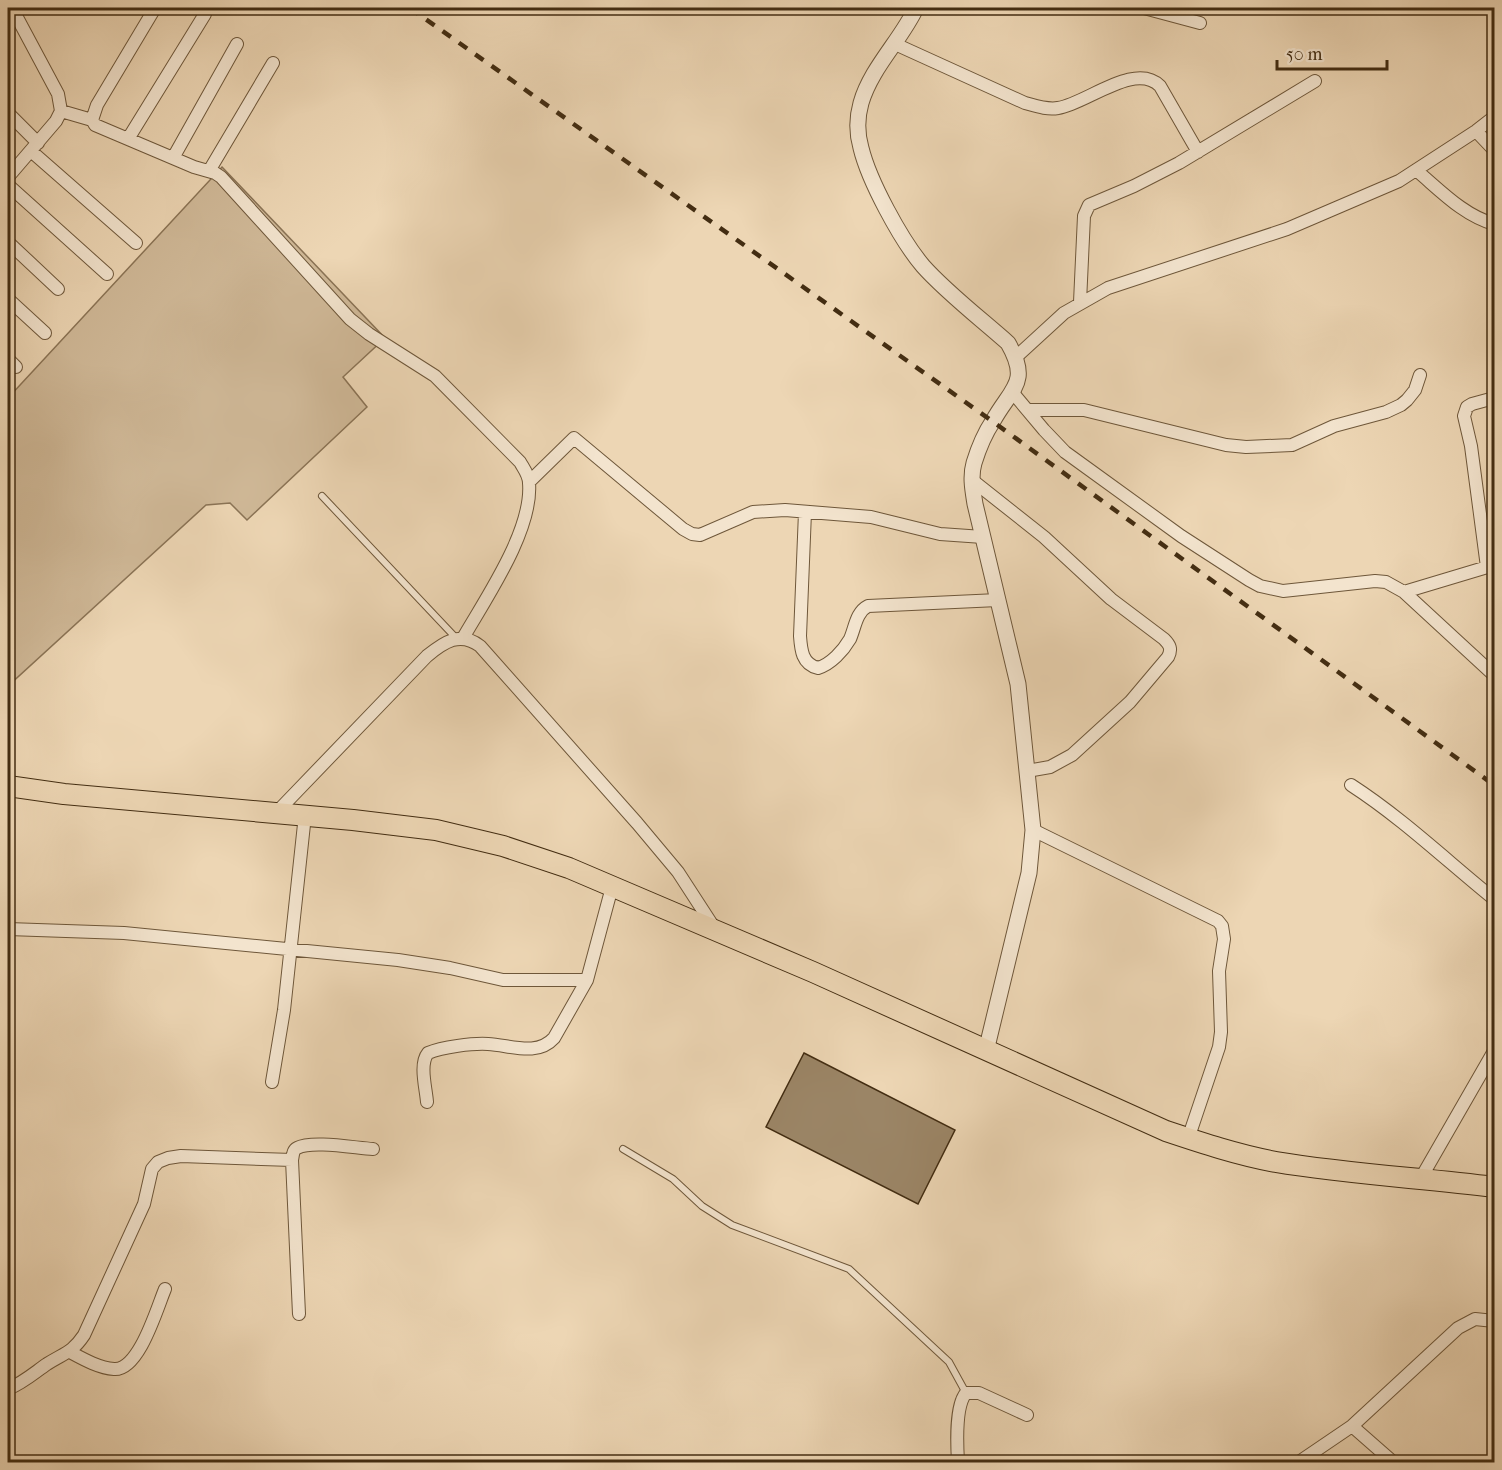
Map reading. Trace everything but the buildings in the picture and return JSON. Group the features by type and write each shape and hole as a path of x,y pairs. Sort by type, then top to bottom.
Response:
{"highway":[{"path":"8,786 64,794 305,815 436,830 503,846 569,868 824,977 1188,1139 1220,1149 1323,1169 1494,1186"}],"street":[{"path":"92,120 97,105 155,8"},
{"path":"916,8 868,85 861,104 858,126 860,146 867,168 894,222 921,263 1008,343 1016,357 1019,371 1013,393 992,421 974,463 972,480 975,504 1018,684 1033,830 1029,873 986,1051"},
{"path":"1144,8 1200,23"},
{"path":"128,139 205,14"},
{"path":"8,177 56,121 61,111 58,94 12,15"},
{"path":"173,158 237,44"},
{"path":"895,44 1026,103 1048,109 1060,108 1130,80 1150,79 1160,86 1198,152"},
{"path":"209,171 273,63"},
{"path":"1080,302 1084,216 1089,205 1141,183 1198,152 1315,81"},
{"path":"61,111 92,120 96,125 221,177 350,319 445,384 519,462 529,482 524,520 504,566 460,638"},
{"path":"8,113 34,147 136,243"},
{"path":"1016,357 1064,313 1080,302 1108,288 1287,229 1399,181 1494,117"},
{"path":"1476,131 1494,150"},
{"path":"1416,170 1473,217 1494,224"},
{"path":"8,184 107,274"},
{"path":"8,242 58,289"},
{"path":"8,299 45,333"},
{"path":"1028,410 1084,410 1236,446 1292,445 1334,426 1401,405 1414,390 1420,375"},
{"path":"1013,393 1065,452 1182,536 1260,586 1283,591 1376,581 1386,582 1404,592 1494,675"},
{"path":"1404,592 1491,566 1478,514 1471,446 1464,416 1467,407 1494,398"},
{"path":"529,482 574,438 683,529 692,534 710,532 753,512 768,510 871,517 940,534 983,537"},
{"path":"972,480 1044,537 1111,599 1170,644 1171,651 1168,657 1130,702 1072,755 1050,767 1027,771"},
{"path":"805,512 800,636 803,655 812,667 824,666 838,654 850,638 860,614 868,606 998,600"},
{"path":"276,813 427,656 439,646 460,638 473,641 480,646 637,823 678,872 716,931"},
{"path":"1350,785 1385,808 1494,899"},
{"path":"272,1082 284,1010 305,815"},
{"path":"1033,830 1218,921 1222,926 1224,939 1219,971 1221,1032 1219,1047 1188,1139"},
{"path":"428,1102 424,1063 428,1053 486,1044 527,1049 544,1047 554,1038 587,980 612,887"},
{"path":"8,929 124,933 398,960 450,968 502,980 587,980"},
{"path":"1421,1178 1494,1051"},
{"path":"299,1314 293,1152 305,1145 373,1149"},
{"path":"8,1389 21,1383 48,1363 70,1353 84,1335 144,1203 152,1169 158,1162 181,1156 292,1160"},
{"path":"70,1353 97,1365 115,1369 129,1363 140,1349 165,1289"},
{"path":"1299,1462 1352,1426 1458,1328 1475,1319 1494,1321"},
{"path":"958,1462 960,1410 966,1393 979,1393 1027,1415"},
{"path":"1352,1426 1393,1462"}],"lane":[{"path":"322,496 460,638"},
{"path":"623,1149 672,1179 710,1212 732,1225 849,1269 949,1362 966,1393"}],"shaded area":[{"path":"222,167 385,338 343,377 367,407 247,520 230,503 206,505 8,686 8,398"}],"railway":[{"path":"410,8 992,421 1494,785"}]}
